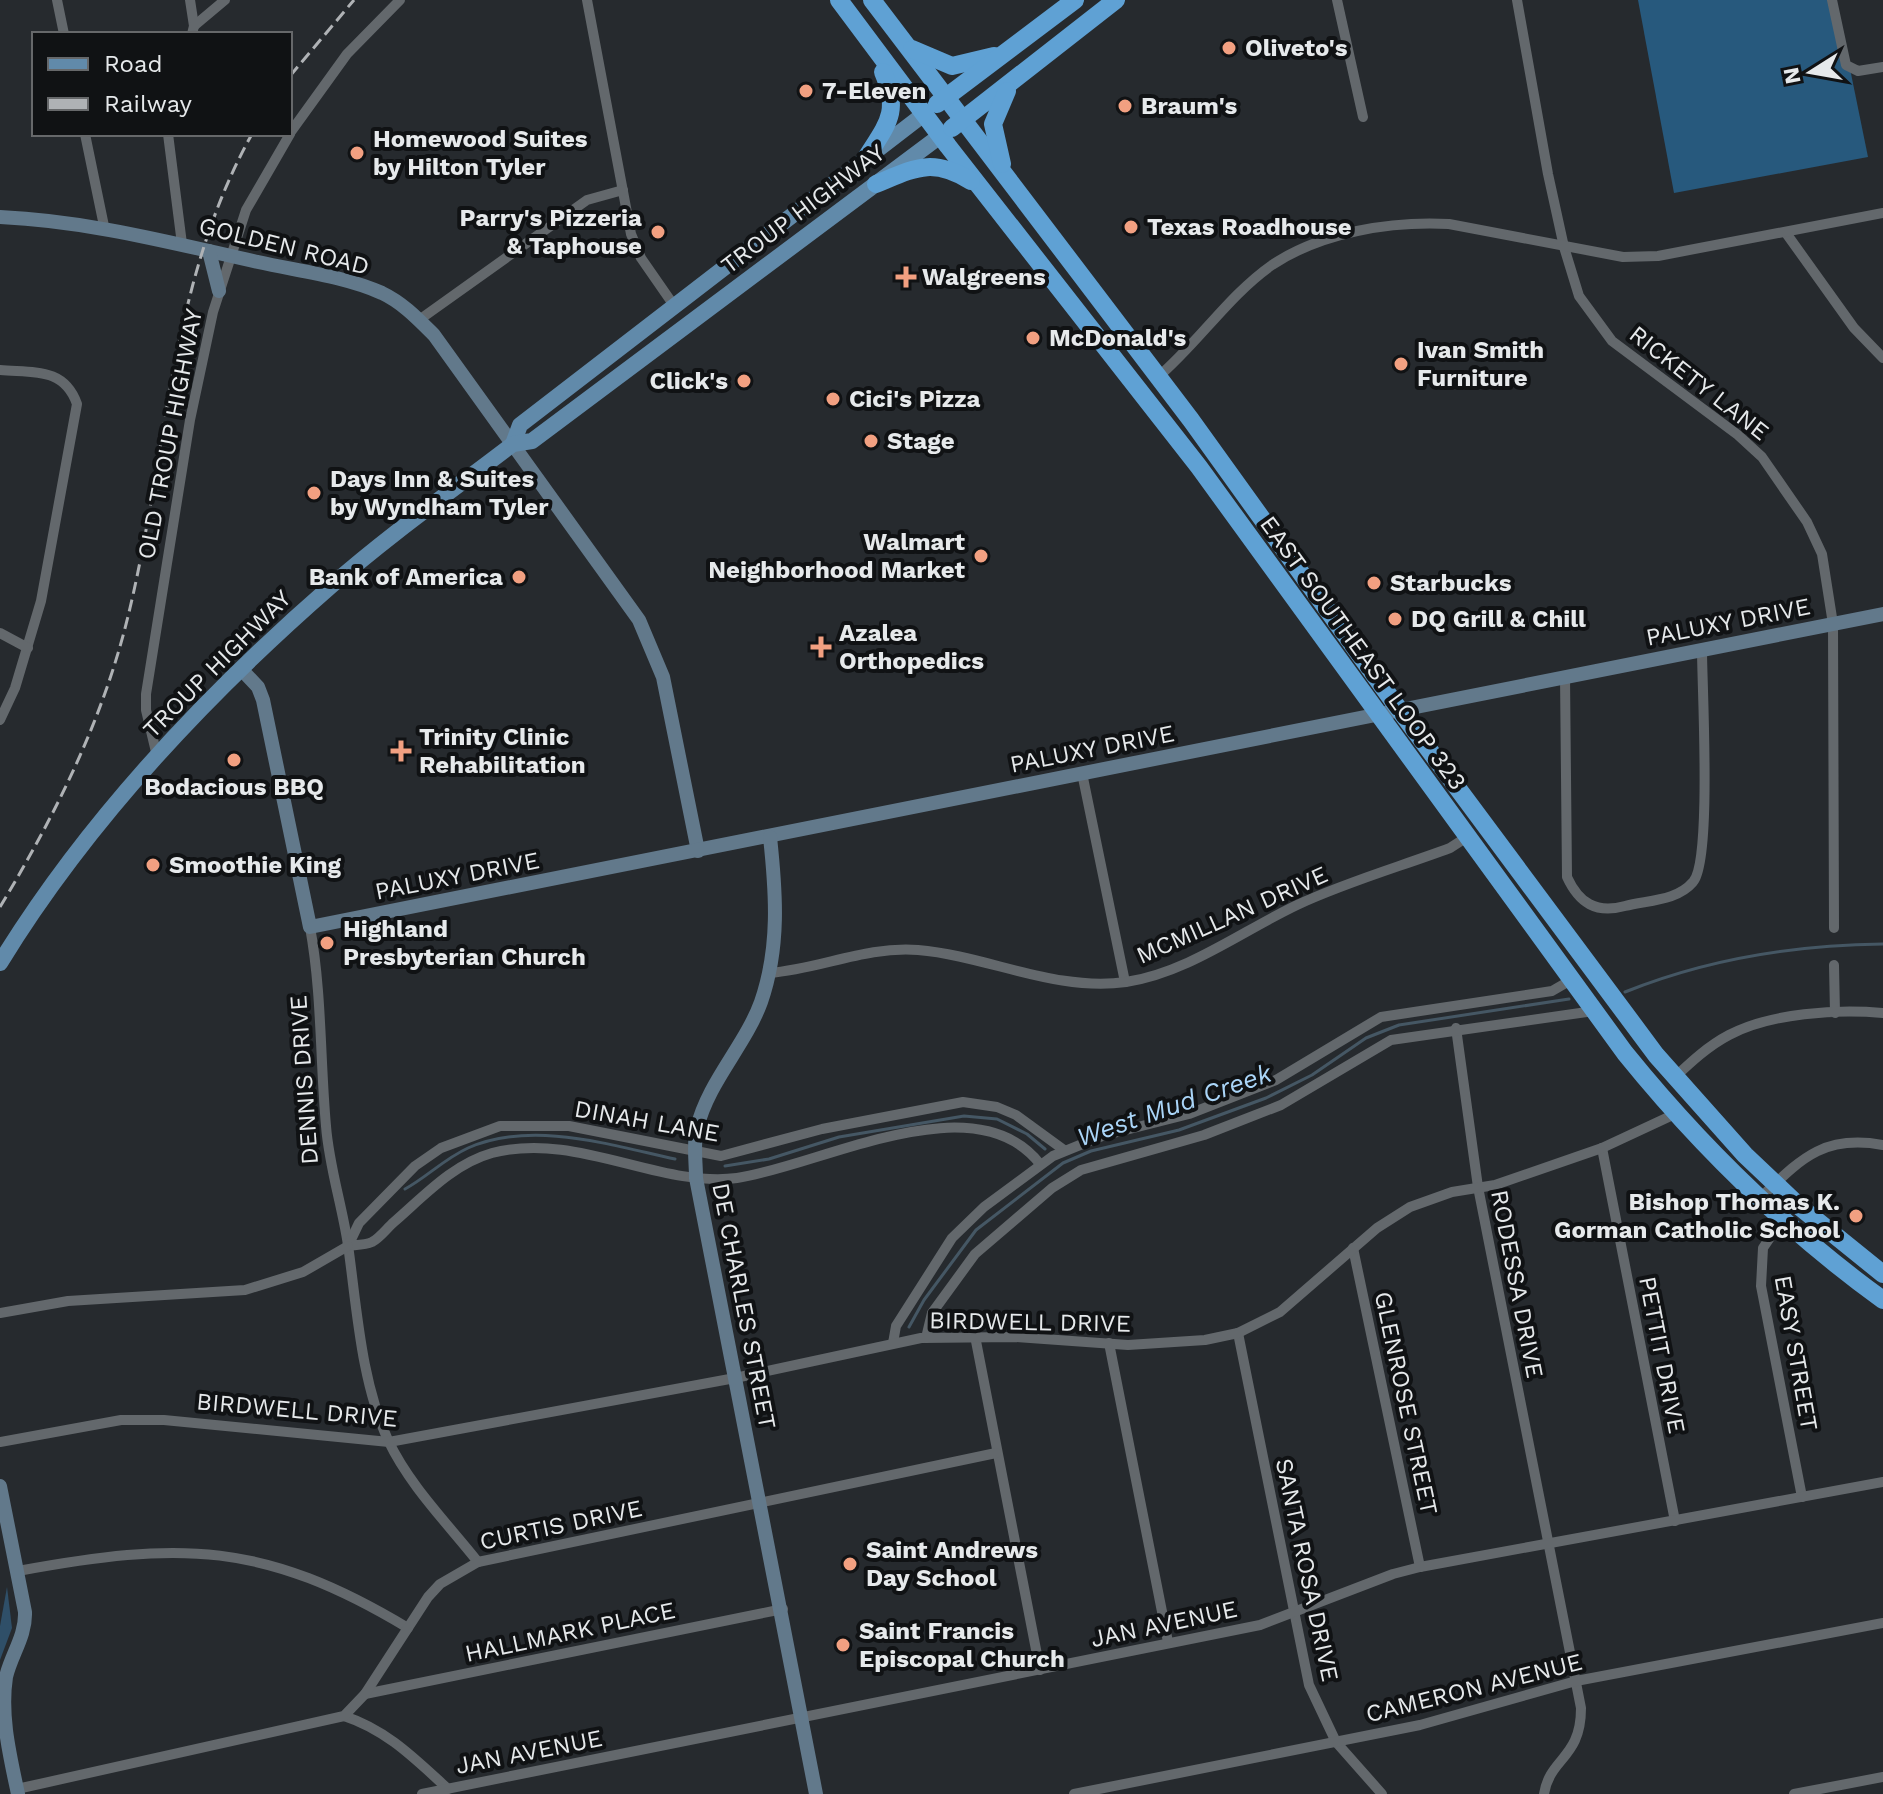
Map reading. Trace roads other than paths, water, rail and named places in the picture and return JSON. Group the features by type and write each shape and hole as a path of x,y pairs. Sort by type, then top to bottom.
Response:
{"highway":[{"name":"EAST SOUTHEAST LOOP 323","path":"839,0 940,136 1199,467 1571,980 1675,1114 1782,1220 1883,1300"},
{"name":"EAST SOUTHEAST LOOP 323","path":"872,0 1158,377 1398,708 1674,1078 1775,1184 1883,1274"},
{"name":"TROUP HIGHWAY","path":"924,114 1075,0"},
{"name":"TROUP HIGHWAY","path":"940,136 1116,0"},
{"path":"866,158 888,123 893,107 891,90 870,43"},
{"path":"906,46 934,61 952,66 966,65 1008,51"},
{"path":"1007,178 993,124 999,104 1016,79"},
{"path":"876,184 929,165 953,171 979,186"},
{"path":"1853,1278 1854,1272 1860,1271 1883,1287"}],"main road":[{"name":"TROUP HIGHWAY","path":"513,444 520,425 924,114"},
{"name":"TROUP HIGHWAY","path":"0,963 82,846 157,756 241,669 332,585 513,444 532,441 940,136"}],"street":[{"path":"57,0 64,32"},
{"path":"190,0 193,30"},
{"path":"193,30 225,0"},
{"name":"OLD TROUP HIGHWAY","path":"292,131 347,54 400,0"},
{"path":"587,0 631,234 641,258 675,307"},
{"path":"1337,0 1363,117"},
{"name":"RICKETY LANE","path":"1517,0 1564,247 1579,296 1604,333 1738,435 1774,473 1818,543 1828,575 1833,624 1834,928"},
{"path":"1832,0 1846,65 1858,71 1883,67"},
{"path":"85,136 104,226"},
{"path":"168,136 182,244"},
{"name":"OLD TROUP HIGHWAY","path":"157,756 146,710 151,650 190,420 219,291 246,210 289,136"},
{"path":"419,320 587,200 623,190"},
{"path":"1158,377 1271,266 1336,236 1421,223 1490,230 1623,257 1669,255 1883,213"},
{"name":"GOLDEN ROAD","path":"0,217 104,226 382,293 419,320 434,335 618,586 653,648 663,677 698,851"},
{"path":"1786,233 1854,328 1883,358"},
{"path":"209,251 219,291"},
{"path":"0,370 51,375 64,381 77,404 41,601 28,648 0,720"},
{"name":"PALUXY DRIVE","path":"310,927 770,837 1398,708 1883,614"},
{"path":"0,633 28,648"},
{"path":"1565,676 1566,864 1574,890 1581,900 1608,911 1678,894 1698,876 1703,840 1702,650"},
{"name":"DENNIS DRIVE","path":"241,669 258,687 263,700 310,927 319,984 328,1147 370,1379 389,1442 417,1485 478,1562"},
{"path":"1082,773 1125,982"},
{"name":"DE CHARLES STREET","path":"770,837 776,901 769,973 760,1005 707,1100 696,1131 696,1178 783,1609 816,1794"},
{"name":"MCMILLAN DRIVE","path":"769,973 797,971 855,953 888,949 921,950 1071,982 1125,982 1166,971 1297,905 1450,848 1467,837"},
{"path":"1834,965 1835,1013"},
{"path":"893,1343 896,1326 952,1238 984,1207 1040,1164 1064,1150 1102,1136 1189,1114 1276,1080 1381,1017 1552,991 1571,980"},
{"path":"926,1338 932,1313 975,1254 1069,1176 1106,1161 1204,1135 1281,1105 1391,1040 1456,1028 1594,1011"},
{"path":"1674,1078 1710,1047 1738,1031 1766,1023 1835,1013 1883,1013"},
{"name":"RODESSA DRIVE","path":"1456,1028 1478,1187 1581,1708 1577,1738 1571,1752 1551,1774 1544,1794"},
{"name":"DINAH LANE","path":"348,1246 359,1223 415,1166 441,1148 500,1126 569,1126 721,1156 746,1152 822,1129 963,1102 1006,1110 1064,1150"},
{"name":"BIRDWELL DRIVE","path":"0,1442 135,1420 186,1421 389,1442 735,1378 926,1338 975,1336 1153,1344 1238,1333 1280,1312 1353,1248 1410,1207 1495,1185 1602,1148 1675,1114"},
{"name":"DINAH LANE","path":"0,1313 68,1301 245,1290 303,1272 348,1246 371,1243 452,1171 493,1153 520,1148 573,1150 696,1178 717,1179 761,1173 841,1149 952,1128 977,1128 999,1133 1020,1144 1040,1164"},
{"path":"1759,1199 1808,1155 1826,1146 1853,1141 1883,1145"},
{"name":"PETTIT DRIVE","path":"1602,1148 1675,1521"},
{"name":"EASY STREET","path":"1782,1220 1763,1248 1761,1286 1802,1497"},
{"name":"GLENROSE STREET","path":"1353,1248 1420,1567"},
{"name":"SANTA ROSA DRIVE","path":"1238,1333 1309,1685 1336,1742 1382,1794"},
{"path":"975,1336 1040,1670"},
{"path":"1109,1343 1168,1642"},
{"name":"CURTIS DRIVE","path":"344,1716 365,1694 440,1584 478,1562 996,1453"},
{"name":"JAN AVENUE","path":"422,1794 1260,1625 1393,1574 1420,1567 1883,1482"},
{"path":"0,1486 18,1571 25,1624 6,1675 2,1704 18,1791 344,1716"},
{"path":"18,1571 124,1553 222,1554 268,1563 315,1581 358,1599 408,1628"},
{"name":"HALLMARK PLACE","path":"365,1694 783,1609"},
{"name":"CAMERON AVENUE","path":"1074,1794 1434,1721 1576,1681 1883,1623"},
{"name":"JAN AVENUE","path":"344,1716 369,1724 395,1742 448,1789"},
{"path":"1794,1794 1827,1791 1883,1777"}],"waterway":[{"name":"West Mud Creek","path":"1625,992 1688,971 1752,956 1817,947 1883,944"},
{"name":"West Mud Creek","path":"909,1327 924,1300 976,1230 1063,1163 1091,1151 1179,1130 1266,1098 1312,1075 1366,1038 1399,1025 1569,999"},
{"path":"725,1166 769,1159 839,1137 964,1116 997,1119 1027,1134 1045,1149"},
{"path":"405,1189 468,1148 518,1136 571,1138 675,1159"}],"railway":[{"path":"292,74 354,0"},
{"path":"0,907 60,799 93,725 120,648 143,547 187,306 225,190 251,136"}],"place":[{"name":"Oliveto's","path":"1229,48"},
{"name":"7-Eleven","path":"806,91"},
{"name":"Braum's","path":"1125,106"},
{"name":"Homewood Suites by Hilton Tyler","path":"357,153"},
{"name":"Texas Roadhouse","path":"1131,227"},
{"name":"Parry's Pizzeria & Taphouse","path":"658,232"},
{"name":"Walgreens","path":"906,277"},
{"name":"McDonald's","path":"1033,338"},
{"name":"Ivan Smith Furniture","path":"1401,364"},
{"name":"Click's","path":"744,381"},
{"name":"Cici's Pizza","path":"833,399"},
{"name":"Stage","path":"871,441"},
{"name":"Days Inn & Suites by Wyndham Tyler","path":"314,493"},
{"name":"Walmart Neighborhood Market","path":"981,556"},
{"name":"Bank of America","path":"519,577"},
{"name":"Starbucks","path":"1374,583"},
{"name":"DQ Grill & Chill","path":"1395,619"},
{"name":"Azalea Orthopedics","path":"821,647"},
{"name":"Trinity Clinic Rehabilitation","path":"401,751"},
{"name":"Bodacious BBQ","path":"234,760"},
{"name":"Smoothie King","path":"153,865"},
{"name":"Highland Presbyterian Church","path":"327,943"},
{"name":"Bishop Thomas K. Gorman Catholic School","path":"1856,1216"},
{"name":"Saint Andrews Day School","path":"850,1564"},
{"name":"Saint Francis Episcopal Church","path":"843,1645"}]}
